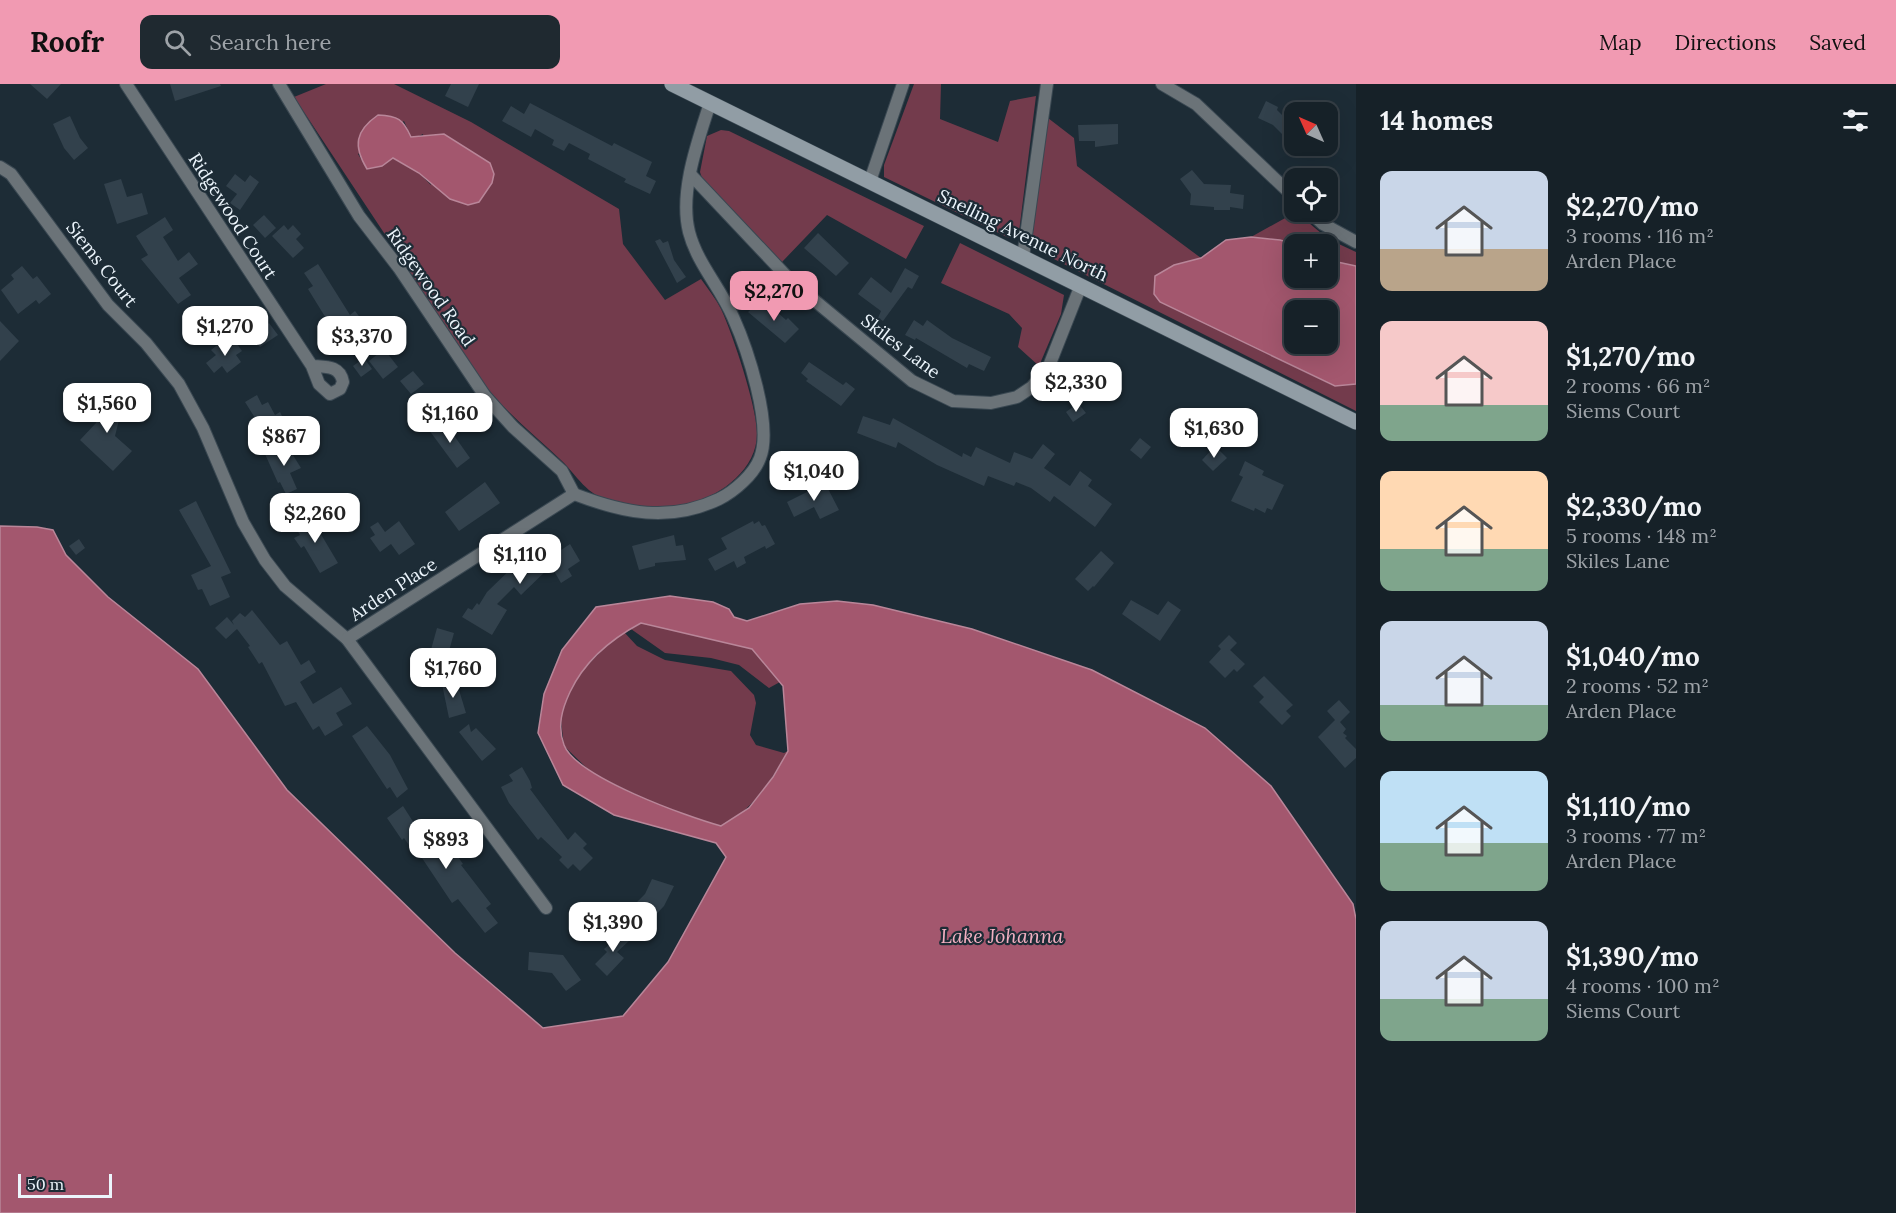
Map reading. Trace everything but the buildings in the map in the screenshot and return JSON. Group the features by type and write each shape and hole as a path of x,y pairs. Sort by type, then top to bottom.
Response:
{"street":[{"name":"Ridgewood Court","path":"126,84 312,366"},
{"name":"Ridgewood Road","path":"279,84 359,216 399,268 485,396 513,428 561,471 574,494"},
{"name":"Snelling Avenue North","path":"672,84 1356,422"},
{"path":"870,180 903,84"},
{"path":"1023,257 1047,84"},
{"path":"1162,84 1173,88 1196,104 1284,188"},
{"path":"574,494 616,509 671,513 697,508 731,492 748,476 760,458 765,435 745,351 733,316 696,252 689,230 688,187 710,103"},
{"name":"Siems Court","path":"0,167 11,174 108,305 146,343 179,384 203,428 243,522 265,560 285,586 347,639 546,908"},
{"name":"Skiles Lane","path":"691,175 791,281 912,381 953,401 991,403 1017,396 1032,387 1049,366 1081,285"},
{"path":"1321,222 1356,242"},
{"name":"Arden Place","path":"347,639 574,494"}],"shaded area":[{"path":"326,84 394,84 471,122 619,209 623,244 665,300 701,279 721,309 732,335 756,420 756,445 745,468 715,494 683,506 651,507 618,503 602,498 589,490 484,384 294,97","holes":["404,121 411,137 415,138 423,134 431,185 419,173 392,158 382,166 367,169 358,154"]},
{"path":"914,84 941,84 940,119 998,142 1010,101 1036,96 1019,232 1009,238 884,177 884,165"},
{"path":"1048,118 1074,138 1077,166 1201,258 1174,265 1160,302 1334,386 1356,384 1356,411 1038,251 1032,239"},
{"path":"721,130 729,131 924,226 906,259 827,215 782,262 702,178 700,172 707,136"},
{"path":"1284,219 1284,222 1308,222 1322,234 1284,234 1284,241 1251,237"},
{"path":"960,243 1064,295 1061,314 1039,366 1018,347 1022,328 1009,314 941,283"},
{"path":"1338,244 1356,252 1356,266 1338,262"},
{"path":"642,623 752,649 780,682 769,688 739,665 711,658 665,653 631,629"},
{"path":"624,632 637,646 665,660 731,671 754,695 756,703 750,735 756,745 784,753 788,751 752,803 721,826 675,813 593,774 564,746 560,712 579,674 616,636"}],"water":[{"path":"378,115 390,116 402,122 411,137 444,134 490,163 494,174 492,183 479,202 468,205 450,199 419,173 393,158 382,166 367,169 358,146 359,139 365,127"},
{"path":"1251,237 1284,241 1284,288 1338,288 1338,262 1356,266 1356,384 1335,386 1160,302 1154,294 1155,276 1174,265 1201,258 1226,240"},
{"name":"Lake Johanna","path":"0,526 53,530 66,555 108,597 198,669 287,790 455,953 543,1028 623,1016 668,962 726,857 716,843 614,815 563,785 538,733 544,694 562,650 596,607 670,596 713,602 729,609 734,617 747,621 800,604 837,601 873,605 972,629 1092,670 1205,728 1271,786 1353,904 1356,919 1356,1213 0,1213","holes":["641,623 752,649 783,686 788,751 773,777 749,808 721,826 660,805 610,782 589,770 573,757 564,745 561,718 567,698 576,681 591,660 609,643"]}]}
